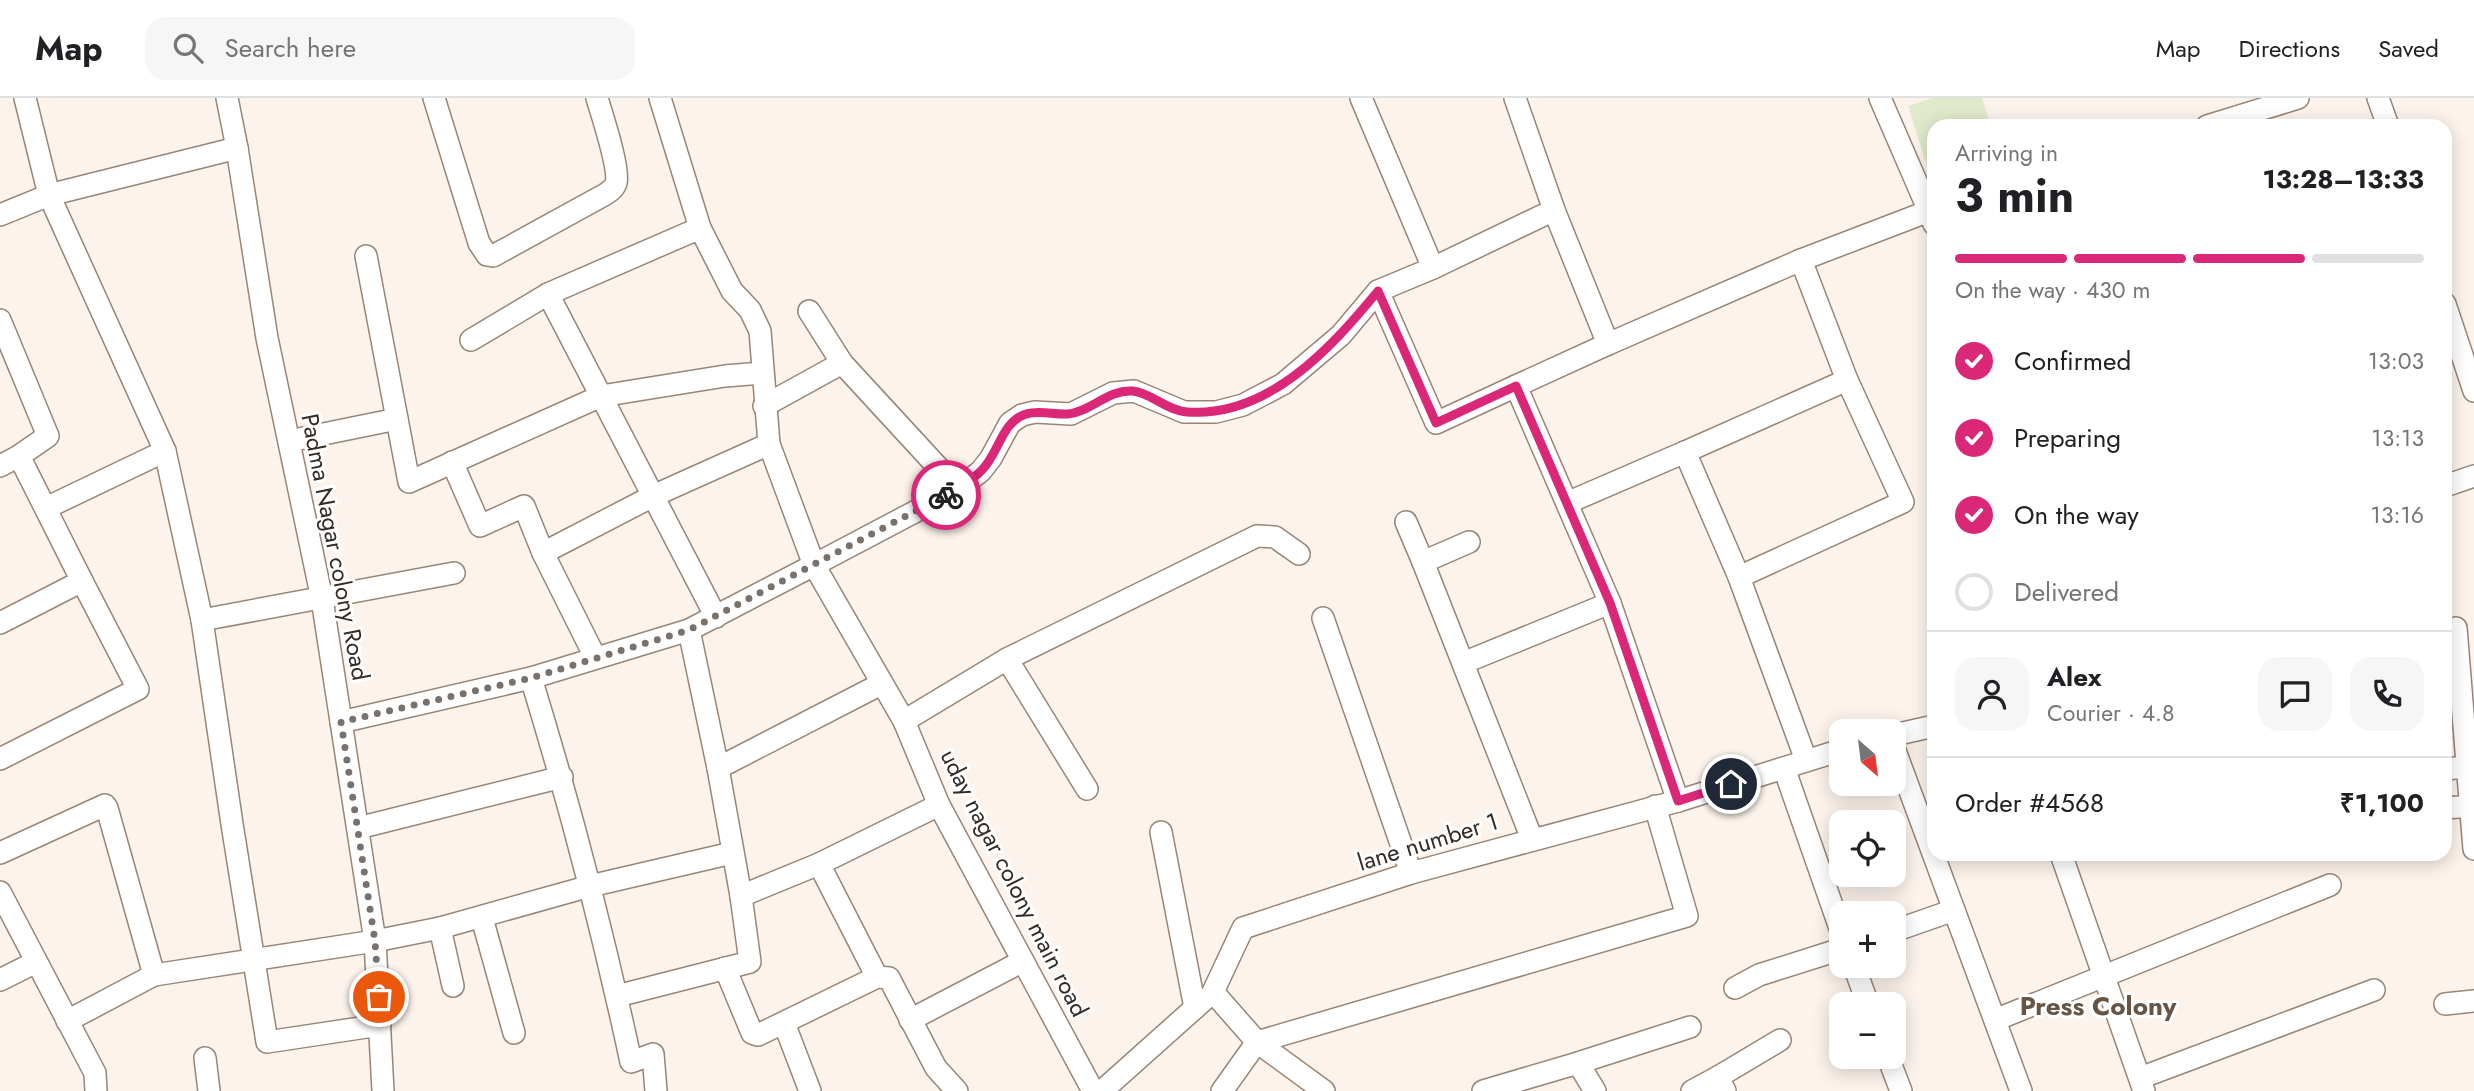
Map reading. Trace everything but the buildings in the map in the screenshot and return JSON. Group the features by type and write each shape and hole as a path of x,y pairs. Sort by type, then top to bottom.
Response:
{"street":[{"path":"24,98 49,195 165,451 202,620 267,1042 380,1025"},
{"name":"Padma Nagar colony Road","path":"227,98 267,338 322,599 358,828 375,941 383,1091"},
{"path":"434,98 479,243 487,255 494,256 613,188 617,176 597,98"},
{"name":"uday nagar colony main road","path":"660,98 700,228 732,290 750,310 760,331 769,444 814,565 904,721 939,804 1093,1091"},
{"path":"1361,98 1433,268"},
{"path":"1515,98 1554,211 1608,344"},
{"path":"1880,98 1927,204"},
{"path":"2219,119 2239,107 2298,98"},
{"path":"2378,98 2386,119"},
{"path":"0,215 49,195 237,148"},
{"path":"341,722 531,678 689,630 958,489 981,471 1010,422 1022,415 1035,412 1071,414 1113,393 1134,391 1184,412 1216,412 1243,405 1283,384 1341,335 1378,291 1554,211"},
{"path":"1378,291 1436,423 1801,260 1927,217"},
{"path":"471,340 548,294 700,228"},
{"path":"366,256 410,482 601,396 725,376 762,373"},
{"path":"1739,577 1903,502 1847,380 1801,260"},
{"path":"548,294 716,617"},
{"path":"809,312 842,363 958,489"},
{"path":"2452,317 2466,343 2474,391"},
{"path":"0,320 48,436 0,466"},
{"path":"764,406 842,363"},
{"path":"1567,503 1847,380"},
{"path":"1516,386 1610,603 1678,801"},
{"path":"289,441 397,419"},
{"path":"544,553 653,496 769,444"},
{"path":"46,508 165,451"},
{"path":"1685,452 1739,577 1806,760"},
{"path":"0,759 138,689 19,456"},
{"path":"452,462 480,526 524,506 595,657"},
{"path":"2452,484 2474,476"},
{"path":"1406,523 1532,839"},
{"path":"904,721 1007,659 1257,536 1275,537 1299,554"},
{"path":"1423,562 1469,542"},
{"path":"202,620 454,573"},
{"path":"0,623 82,581"},
{"path":"1463,663 1610,603"},
{"path":"1323,618 1412,873"},
{"path":"2458,628 2474,849"},
{"path":"617,996 750,962 718,768 689,630"},
{"path":"1007,659 1087,789"},
{"path":"531,678 562,777 631,1062 653,1054 656,1091"},
{"path":"718,768 881,684"},
{"path":"1906,732 1927,728"},
{"name":"lane number 1","path":"1213,992 1243,928 1412,873 1678,801 1829,753"},
{"path":"2452,768 2467,767"},
{"path":"1784,768 1831,901"},
{"path":"358,828 562,777"},
{"path":"1906,780 1927,837"},
{"path":"0,853 105,804 155,975"},
{"path":"741,896 820,864 939,804"},
{"path":"1222,1091 1257,1042 1687,916 1655,806"},
{"path":"2452,807 2472,806"},
{"path":"1161,832 1195,1008"},
{"path":"67,1021 155,975 375,941 440,928 590,886 732,853"},
{"path":"1936,861 2021,1091"},
{"path":"2064,861 2142,1085 2374,990"},
{"path":"820,864 877,977"},
{"path":"1995,1020 2330,885"},
{"path":"0,892 95,1073 96,1091"},
{"path":"1906,927 1954,910"},
{"path":"482,918 514,1033"},
{"path":"440,928 453,986"},
{"path":"1735,988 1759,975 1829,953"},
{"path":"910,1020 1023,961"},
{"path":"0,979 36,962"},
{"path":"726,968 752,1033 758,1035 877,977 889,978 936,1068 957,1091"},
{"path":"1102,1091 1213,992 1257,1042 1324,1091"},
{"path":"2445,1004 2474,1001"},
{"path":"784,1023 810,1091"},
{"path":"1483,1091 1690,1027"},
{"path":"1692,1091 1721,1084 1780,1040"},
{"path":"205,1058 209,1091"},
{"path":"1578,1063 1595,1091"},
{"path":"1893,1069 1901,1091"}],"green space":[{"path":"1932,98 1982,98 1989,119 1927,119 1927,166 1908,106"}],"way so far":[{"path":"379,997 375,941 341,722 531,678 689,630 946,495"}],"district":[{"name":"Press Colony","path":"2098,1006"}],"route":[{"path":"946,495 981,471 1010,422 1022,415 1035,412 1071,414 1113,393 1134,391 1184,412 1216,412 1243,405 1283,384 1341,335 1378,291 1436,423 1516,386 1610,603 1678,801 1731,784"}]}
